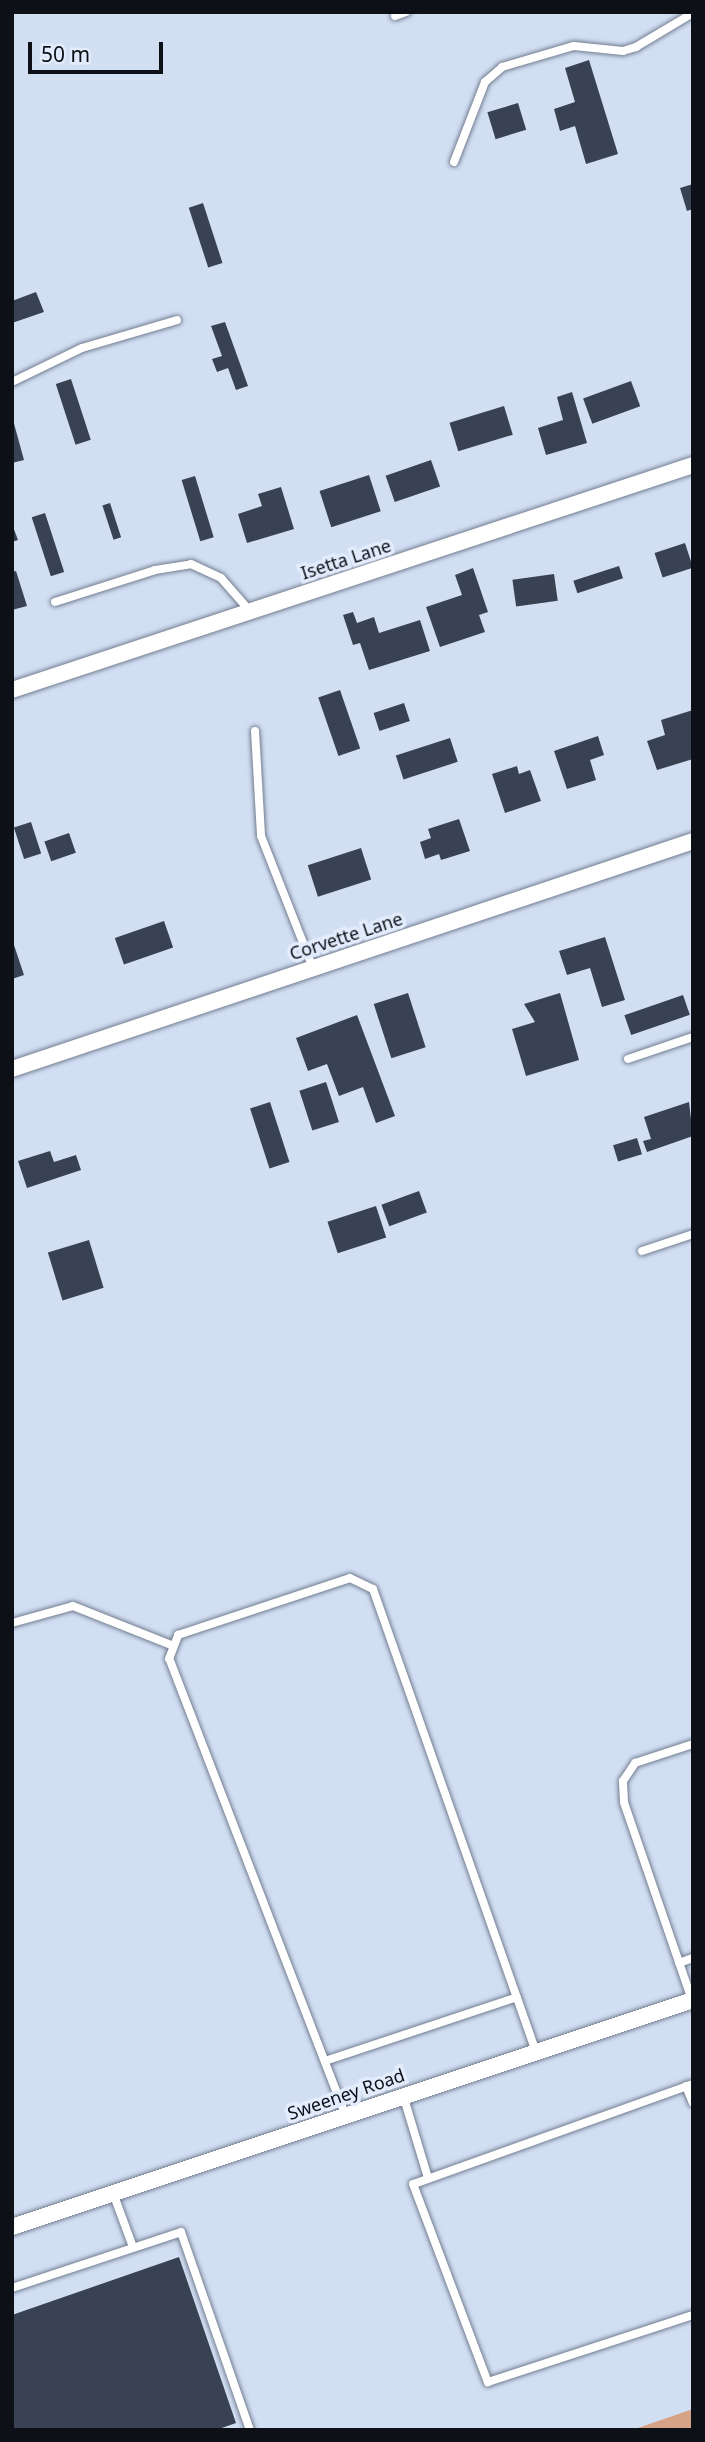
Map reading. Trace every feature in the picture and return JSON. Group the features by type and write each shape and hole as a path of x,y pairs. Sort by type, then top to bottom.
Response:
{"street":[{"name":"Isetta Lane","path":"12,690 693,465"},
{"name":"Corvette Lane","path":"12,1069 693,841"},
{"name":"Sweeney Road","path":"12,2227 693,2000"}],"lane":[{"path":"395,16 406,12"},
{"path":"454,162 485,82 502,67 574,46 623,51 693,13"},
{"path":"12,382 82,348 177,320"},
{"path":"55,602 155,570 191,564 221,578 251,611"},
{"path":"256,731 261,836 313,968"},
{"path":"628,1059 693,1037"},
{"path":"642,1251 693,1234"},
{"path":"345,2114 169,1659 171,1645 178,1634 350,1578 373,1589 536,2051"},
{"path":"12,1623 73,1606 171,1645"},
{"path":"693,1744 635,1763 623,1781 624,1802 693,2000"},
{"path":"680,1963 693,1958"},
{"path":"325,2061 517,1997"},
{"path":"693,2104 690,2085 413,2184 488,2382 693,2315"},
{"path":"403,2095 428,2178"},
{"path":"113,2193 133,2247"},
{"path":"12,2288 181,2232 250,2430"}],"shaded area":[{"path":"693,2409 693,2430 632,2430"}],"building":[{"path":"589,60 618,154 586,164 575,126 560,131 554,109 575,102 565,68"},
{"path":"518,103 526,130 496,139 487,112"},
{"path":"693,184 693,209 687,211 680,188"},
{"path":"203,203 222,263 208,268 189,208"},
{"path":"36,292 44,312 12,323 12,301"},
{"path":"225,322 248,386 236,390 228,368 217,372 212,359 222,356 211,326"},
{"path":"71,379 91,440 76,445 56,384"},
{"path":"631,381 640,406 592,424 583,398"},
{"path":"572,392 587,443 546,455 538,428 563,420 557,397"},
{"path":"504,406 513,435 458,451 449,423"},
{"path":"12,421 24,460 12,463"},
{"path":"431,460 440,486 395,502 386,476"},
{"path":"369,475 381,511 331,527 320,491"},
{"path":"195,476 214,537 200,541 182,480"},
{"path":"281,487 294,529 247,543 238,514 262,506 258,494"},
{"path":"110,503 121,537 114,540 102,505"},
{"path":"45,513 64,572 51,576 32,517"},
{"path":"12,524 18,540 12,542"},
{"path":"685,543 693,568 663,578 655,553"},
{"path":"619,566 623,578 577,593 573,581"},
{"path":"473,568 488,612 479,615 485,632 440,647 426,607 462,595 455,575"},
{"path":"16,571 27,606 12,610 12,572"},
{"path":"554,574 558,601 516,607 512,580"},
{"path":"353,612 357,623 374,617 379,633 420,620 430,651 369,670 360,643 353,645 343,615"},
{"path":"340,690 360,749 338,756 318,697"},
{"path":"404,703 410,721 379,731 374,713"},
{"path":"693,710 693,759 657,770 647,741 665,735 661,720"},
{"path":"598,736 604,755 590,760 596,780 567,789 554,751"},
{"path":"450,738 458,762 404,779 396,756"},
{"path":"517,766 519,774 530,770 541,801 505,813 492,774"},
{"path":"459,819 470,851 441,860 439,854 425,859 420,842 431,838 428,829"},
{"path":"31,822 41,853 24,859 14,828"},
{"path":"69,833 76,853 51,861 44,841"},
{"path":"361,848 371,879 318,897 308,865"},
{"path":"164,921 173,947 124,964 115,938"},
{"path":"605,937 625,1000 602,1007 590,968 567,975 559,951"},
{"path":"12,939 24,975 12,979"},
{"path":"408,993 426,1047 391,1058 374,1004"},
{"path":"560,993 579,1060 526,1076 512,1029 535,1022 524,1004"},
{"path":"683,995 690,1015 631,1035 624,1015"},
{"path":"357,1015 395,1116 376,1123 363,1087 339,1096 327,1064 308,1071 296,1038"},
{"path":"326,1082 339,1122 312,1131 299,1091"},
{"path":"270,1102 289,1162 269,1168 250,1108"},
{"path":"689,1102 693,1136 647,1152 643,1141 651,1139 644,1117"},
{"path":"637,1138 642,1154 618,1162 613,1145"},
{"path":"50,1151 54,1162 76,1155 81,1170 27,1188 18,1161"},
{"path":"419,1191 427,1213 389,1226 381,1205"},
{"path":"376,1206 386,1237 338,1253 327,1222"},
{"path":"89,1240 104,1288 62,1300 48,1253"},
{"path":"179,2257 236,2423 216,2430 12,2430 12,2315"}]}
